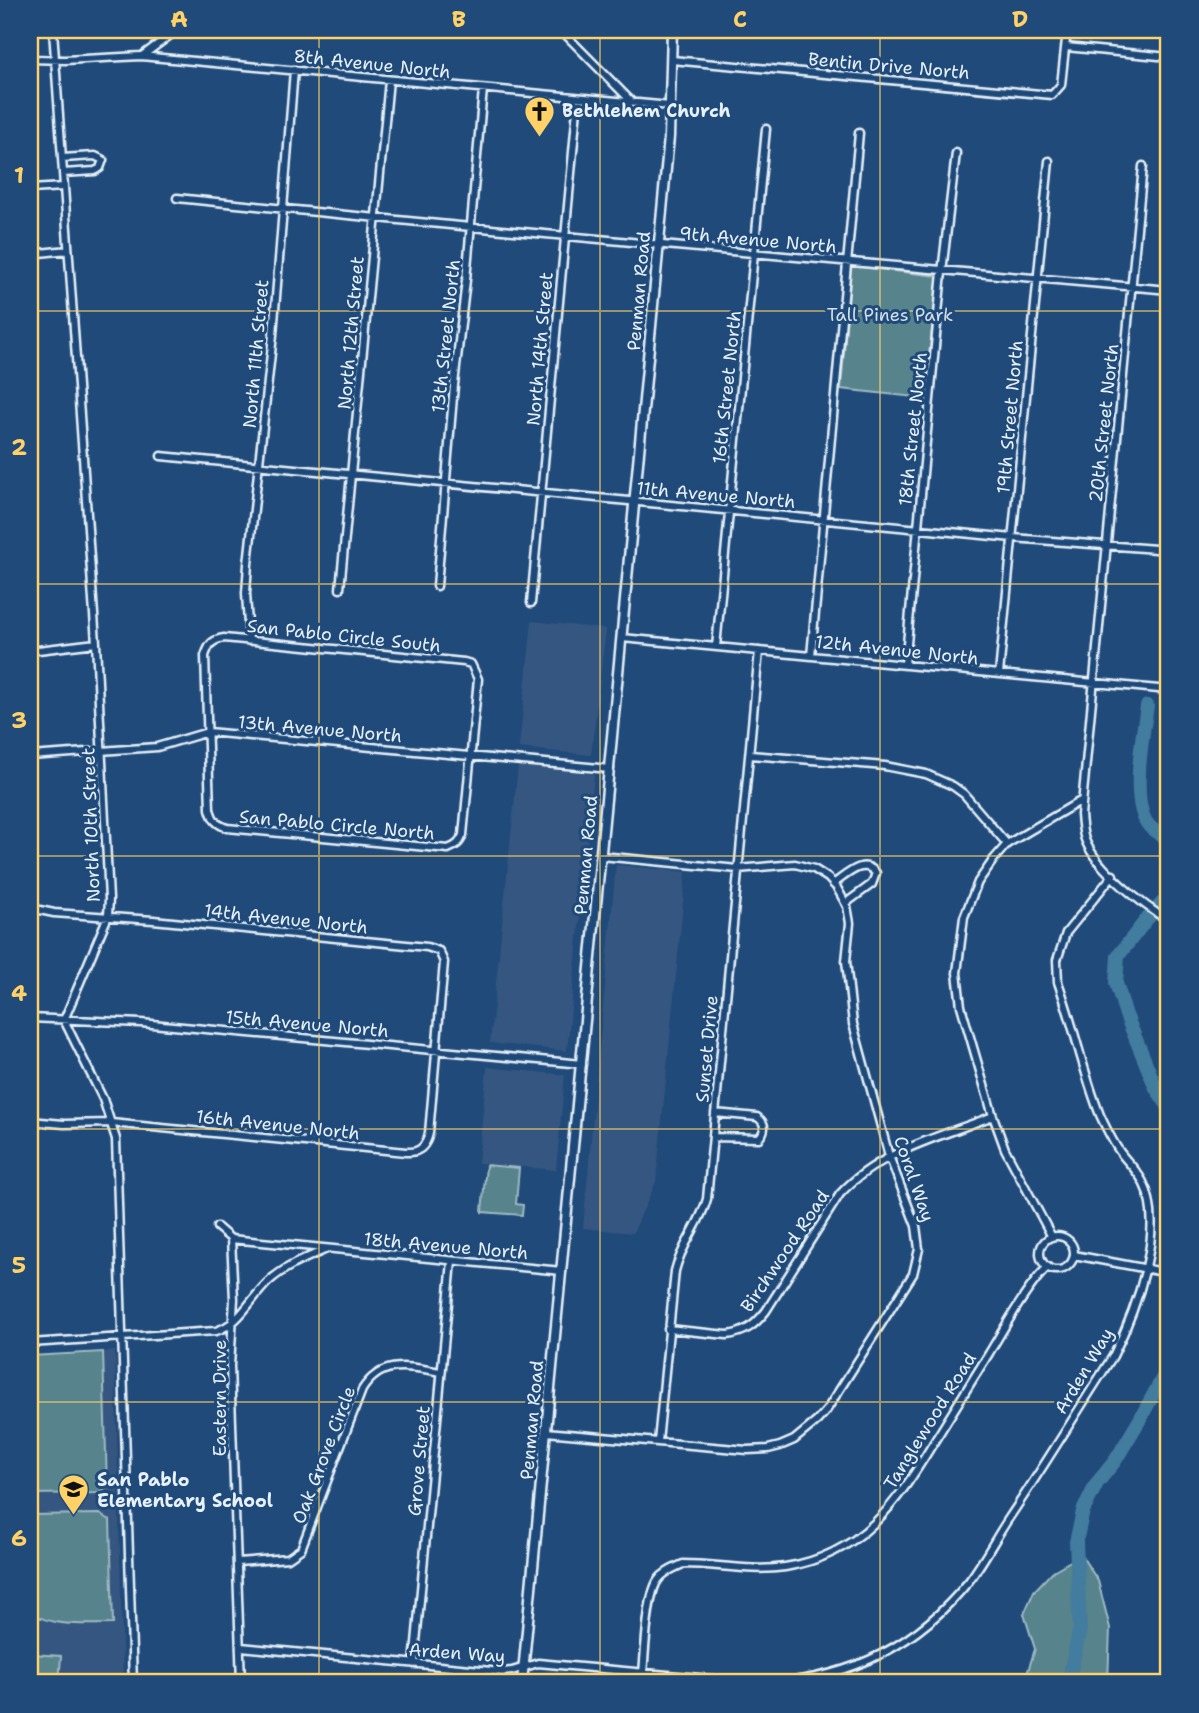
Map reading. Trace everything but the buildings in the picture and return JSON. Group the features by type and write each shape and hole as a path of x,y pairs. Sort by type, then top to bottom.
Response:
{"street":[{"name":"North 10th Street","path":"53,30 96,643 108,916 64,1020"},
{"path":"141,56 177,30"},
{"path":"561,30 633,103"},
{"name":"Penman Road","path":"522,1683 659,245 670,107 671,30"},
{"path":"1067,30 1066,47 1169,57"},
{"name":"Bentin Drive North","path":"671,60 1052,95 1061,85 1066,47"},
{"name":"8th Avenue North","path":"30,59 141,56 670,107"},
{"name":"North 11th Street","path":"249,641 246,593 273,335 294,70"},
{"name":"North 12th Street","path":"341,589 389,79"},
{"name":"13th Street North","path":"437,586 483,89"},
{"name":"North 14th Street","path":"531,603 578,98"},
{"name":"16th Street North","path":"716,647 766,129"},
{"path":"811,656 859,134"},
{"name":"18th Street North","path":"905,665 942,272 956,153"},
{"path":"62,158 95,156 103,160 100,168 95,171 63,173"},
{"name":"19th Street North","path":"999,674 1049,162"},
{"name":"20th Street North","path":"1143,166 1105,545 1082,800 1082,828 1086,842 1113,875 1169,921"},
{"path":"30,190 64,187"},
{"name":"9th Avenue North","path":"177,198 942,272 1169,290"},
{"path":"30,254 68,250"},
{"name":"11th Avenue North","path":"161,456 1013,538 1169,550"},
{"name":"San Pablo Circle South","path":"208,732 205,656 208,645 214,640 224,638 471,664 478,679 470,756"},
{"name":"12th Avenue North","path":"622,638 1169,690"},
{"path":"30,651 96,643"},
{"name":"Sunset Drive","path":"658,1442 668,1329 678,1259 703,1214 707,1199 759,651"},
{"name":"13th Avenue North","path":"30,755 157,747 208,732 610,769"},
{"name":"San Pablo Circle North","path":"208,732 210,809 212,819 217,825 440,848 455,847 463,835 470,756"},
{"path":"750,755 885,766 926,774 964,794 1007,844"},
{"path":"1052,1237 1010,1159 993,1116 961,1006 957,973 962,926 978,882 1007,844 1082,800"},
{"name":"Coral Way","path":"546,1432 725,1449 768,1449 794,1440 827,1411 904,1289 919,1249 916,1226 889,1156 853,1024 846,961 850,923 846,903 834,884 814,869 795,864 738,869 601,856"},
{"path":"834,884 861,866 867,866 876,873 872,884 846,903"},
{"name":"Arden Way","path":"771,1683 820,1677 851,1669 876,1658 915,1634 954,1598 984,1560 1113,1356 1131,1314 1145,1268 1151,1224 1148,1195 1139,1173 1121,1154 1099,1112 1058,982 1057,960 1066,933 1113,875"},
{"name":"14th Avenue North","path":"30,908 54,913 427,947 439,951 444,962 437,1050"},
{"name":"15th Avenue North","path":"30,1018 141,1023 582,1064"},
{"path":"64,1020 103,1098 117,1139 133,1683"},
{"name":"16th Avenue North","path":"30,1121 64,1124 111,1123 411,1153 424,1147 427,1141 437,1050"},
{"path":"713,1137 759,1138 765,1126 757,1117 715,1113"},
{"name":"Birchwood Road","path":"668,1329 727,1335 751,1327 766,1311 840,1194 864,1171 889,1156 993,1116"},
{"path":"217,1227 231,1239"},
{"path":"1052,1237 1062,1237 1071,1244 1074,1255 1069,1265 1064,1268 1048,1267 1040,1254 1043,1244 1052,1237"},
{"name":"18th Avenue North","path":"231,1239 562,1271"},
{"name":"Eastern Drive","path":"231,1239 234,1323 230,1366 241,1683"},
{"path":"30,1343 216,1331 234,1323 268,1281 302,1260 328,1249"},
{"path":"1074,1255 1169,1273"},
{"name":"Grove Street","path":"414,1664 452,1261"},
{"name":"Tanglewood Road","path":"643,1674 652,1593 658,1580 672,1569 683,1564 768,1569 797,1565 854,1541 886,1513 912,1478 1010,1320 1048,1267"},
{"name":"Oak Grove Circle","path":"238,1562 288,1558 301,1549 362,1390 375,1374 396,1367 441,1372"},
{"name":"Arden Way","path":"241,1647 502,1672 538,1663 754,1683"}],"shaded area":[{"path":"532,621 606,629 591,755 519,748"},
{"path":"518,766 594,774 567,1051 490,1043"},
{"path":"616,865 686,872 656,1182 633,1233 583,1228"},
{"path":"487,1067 565,1075 556,1170 478,1163"},
{"name":"San Pablo Elementary School","path":"115,1351 123,1681 85,1678 85,1683 30,1683 30,1356"}],"green space":[{"name":"Tall Pines Park","path":"851,266 938,276 924,398 841,389"},
{"path":"486,1165 519,1168 516,1204 523,1205 522,1215 482,1212"},
{"path":"103,1352 107,1487 101,1493 30,1494 30,1356"},
{"path":"100,1514 110,1520 113,1624 59,1623 30,1613 30,1515"},
{"path":"1081,1555 1098,1581 1110,1628 1108,1683 1024,1683 1035,1649 1024,1614 1034,1591 1053,1571"},
{"path":"30,1654 61,1656 59,1683 30,1683"}],"waterway":[{"path":"1147,706 1139,769 1140,803 1150,827 1169,840"},
{"path":"1169,896 1118,956 1116,983 1156,1088 1169,1107"},
{"path":"1068,1683 1080,1629 1076,1542 1083,1511 1097,1483 1115,1461 1139,1421 1169,1366"}],"place":[{"name":"Bethlehem Church","path":"539,138"},
{"name":"San Pablo Elementary School","path":"74,1517"}]}
